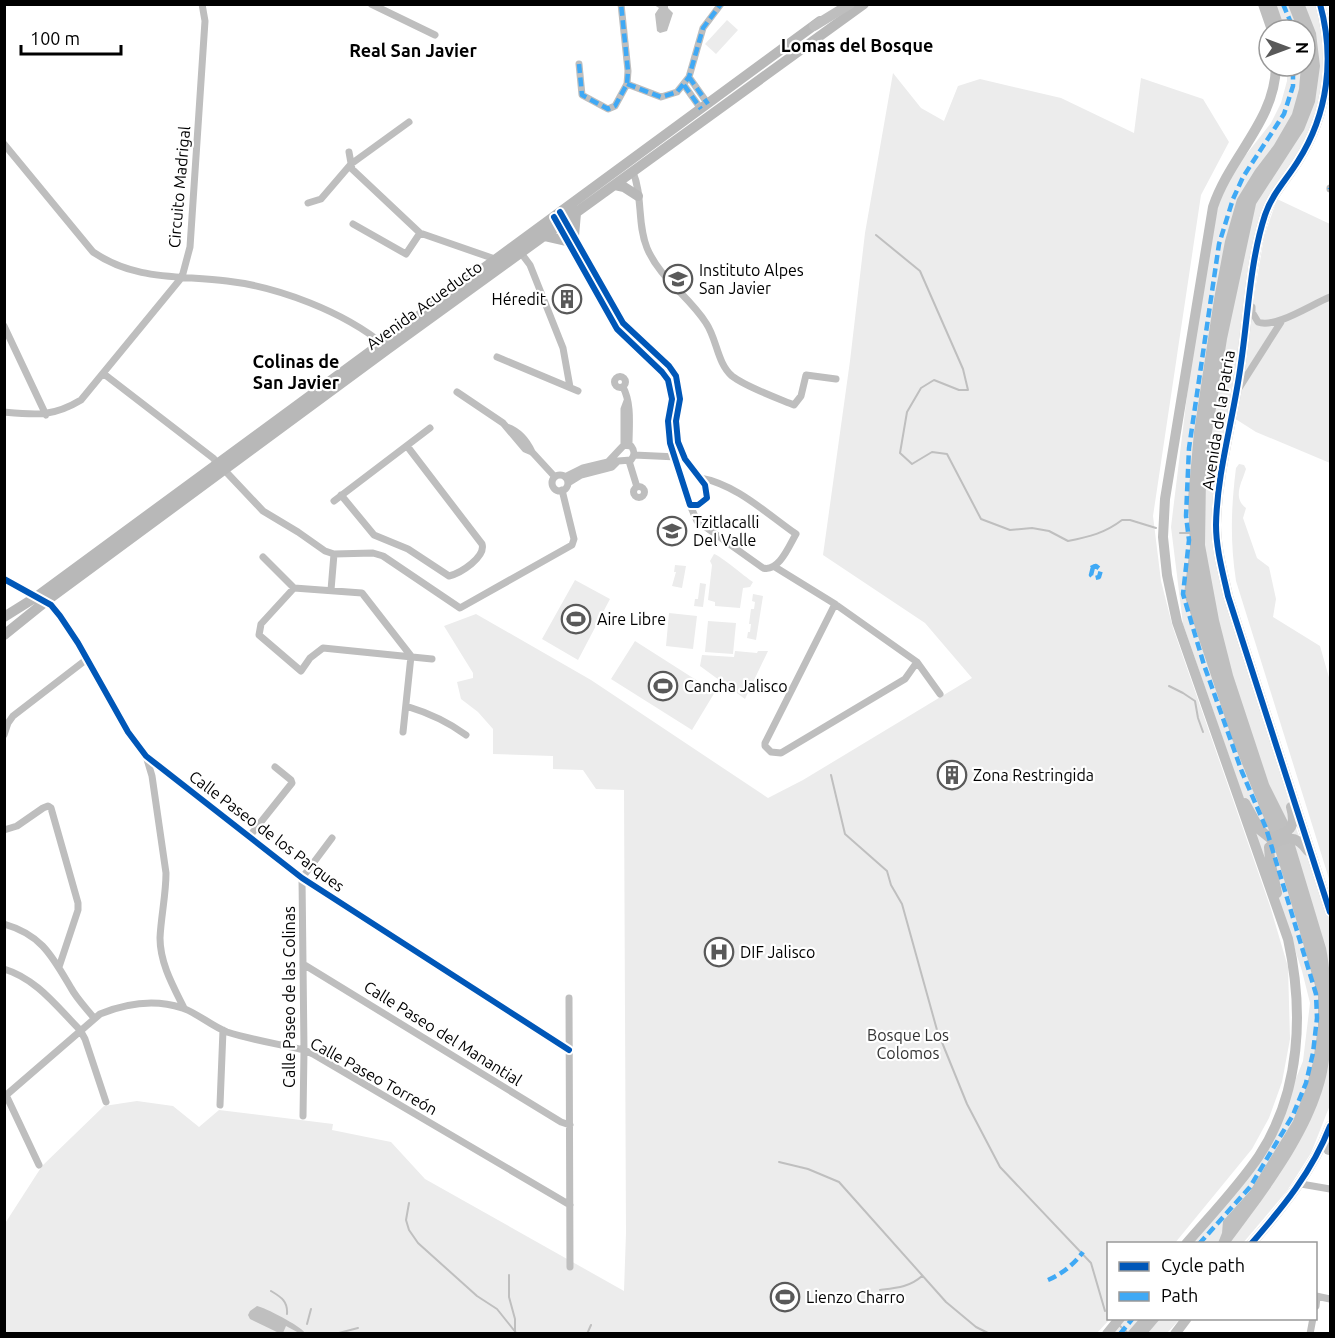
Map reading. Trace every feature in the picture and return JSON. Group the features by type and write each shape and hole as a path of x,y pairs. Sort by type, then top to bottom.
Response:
{"main road":[{"name":"Avenida Acueducto","path":"4,635 40,599 560,219 705,106 842,4"},
{"path":"814,26 850,4"},
{"name":"Avenida Acueducto","path":"386,346 495,259 521,253 545,236 560,219 576,213 864,4"},
{"name":"Avenida de la Patria","path":"1320,4 1326,28 1328,60 1322,109 1318,125 1309,144 1273,197 1265,214 1254,269 1238,390 1219,491 1216,526 1228,597 1330,912"},
{"path":"1188,1242 1243,1178 1260,1154 1282,1108 1296,1054 1298,1009 1294,968 1288,939 1177,622 1167,575 1163,537 1172,446 1208,230 1218,191 1263,119 1270,103 1275,78"},
{"path":"1239,156 1248,148 1267,122 1280,92 1282,78"},
{"path":"615,185 624,187 638,196"},
{"path":"545,236 571,238 576,213"},
{"name":"Avenida Acueducto","path":"4,617 40,599"},
{"path":"1234,788 1265,836 1270,838 1290,830 1294,817 1280,754"},
{"path":"1276,905 1277,888 1269,847 1287,839 1298,839 1308,850 1318,876"},
{"path":"1253,1242 1301,1184 1319,1153 1330,1126"},
{"path":"1107,1334 1118,1320"},
{"path":"1175,1334 1186,1320"}],"street":[{"name":"Circuito Madrigal","path":"4,412 46,415 68,408 81,400 182,277 190,247 205,21 202,4"},
{"path":"371,4 435,35"},
{"path":"579,64 582,95 604,107 615,106 627,84 621,4"},
{"path":"627,84 661,97 673,94 684,85 689,77 703,28 721,4"},
{"path":"689,77 705,106"},
{"path":"684,85 705,106"},
{"path":"309,203 321,199 351,164 409,122"},
{"path":"4,144 93,252 110,263 138,273 227,281 278,292 323,309 386,346"},
{"path":"349,152 352,169 420,233 495,259"},
{"path":"633,172 637,181 641,226 654,262 707,323 715,337 723,366 732,376 794,405 801,396 806,375 836,379"},
{"path":"560,219 623,323 652,356 670,387 672,399 668,429 674,456 697,521 763,568 775,567 796,534 742,495 711,480 700,478"},
{"path":"353,224 406,254 420,233"},
{"path":"571,238 602,304 617,329 669,366 679,386 680,399 676,430 678,442 683,454 707,491 707,498 698,505 690,505"},
{"path":"521,253 530,265 563,348 570,387"},
{"path":"1254,269 1252,312 1254,317 1263,324 1281,322 1330,297"},
{"path":"602,304 609,299"},
{"path":"1238,390 1281,322"},
{"path":"5,329 46,415"},
{"path":"497,357 578,391"},
{"path":"104,374 221,467 262,511 298,532 316,546 334,554 376,554 395,562 460,609 572,545 574,539 562,490 566,480 583,468 608,462 627,446"},
{"path":"623,387 627,401 624,409 627,446 633,456 637,487"},
{"path":"457,392 507,427 514,429 555,477"},
{"path":"334,501 430,428"},
{"path":"341,495 374,535 408,549 449,576 481,555 484,550 482,544 407,446"},
{"path":"566,480 612,467 618,461 633,456 683,454"},
{"path":"555,477 562,475 566,480"},
{"path":"555,477 553,486 562,490"},
{"path":"376,554 381,538"},
{"path":"331,590 334,554"},
{"path":"263,557 294,588 362,592 411,656 403,732"},
{"path":"775,567 835,604 917,662 940,694"},
{"name":"Calle Paseo de los Parques","path":"4,579 51,605 64,621 128,732 146,756 302,878 569,1050"},
{"path":"294,588 261,624 259,635 301,671 310,658 323,648 432,658"},
{"path":"835,604 765,743 771,752 781,753 904,679 917,662"},
{"path":"4,735 13,716 87,659"},
{"path":"406,706 429,713 466,735"},
{"path":"146,756 152,776 166,873 160,940 162,955 183,1008"},
{"path":"249,837 292,783 275,767"},
{"path":"4,830 17,826 48,806 51,808 78,903 78,910 59,967"},
{"path":"302,878 332,838"},
{"name":"Calle Paseo de las Colinas","path":"302,878 303,1116"},
{"path":"4,924 28,932 40,943 94,1018"},
{"name":"Calle Paseo del Manantial","path":"303,964 561,1122 570,1125"},
{"path":"4,969 17,973 34,983 80,1030 106,1102"},
{"path":"569,998 570,1267"},
{"name":"Calle Paseo Torreón","path":"5,1096 94,1018 114,1009 160,1003 183,1008 223,1030 240,1036 304,1050 570,1205"},
{"path":"220,1105 223,1030"},
{"path":"5,1096 39,1165"},
{"path":"1301,1184 1330,1189"}],"green space":[{"path":"1276,5 1319,5 1328,60 1309,139 1267,202 1215,540 1297,831 1330,920 1330,1105 1311,1153 1287,1191 1244,1242 1192,1242 1273,1136 1303,1061 1310,1003 1277,895 1183,624 1171,527 1190,371 1217,208 1230,175 1271,123 1281,103 1287,78 1317,78 1317,18 1281,18"},
{"path":"727,20 738,30 716,54 705,44"},
{"name":"Bosque Los Colomos","path":"893,73 921,108 944,121 958,86 980,79 1061,98 1134,133 1141,78 1203,99 1229,142 1201,195 1153,516 1161,581 1173,628 1270,906 1288,967 1290,1039 1282,1082 1269,1118 1252,1149 1176,1242 1107,1242 1107,1320 1109,1320 1097,1333 5,1333 4,1225 42,1166 104,1106 137,1101 173,1106 199,1127 219,1110 333,1124 332,1130 391,1142 425,1179 624,1291 626,1233 624,790 596,789 583,770 553,769 553,756 493,754 493,729 478,712 461,699 457,682 473,678 473,673 444,626 476,614 591,680 768,798 803,780 972,678 925,623 823,555 865,233"},
{"path":"1277,199 1330,224 1330,463 1256,432 1234,418 1264,237"},
{"path":"1239,464 1244,465 1246,469 1239,495 1246,508 1243,518 1257,558 1269,567 1276,599 1273,617 1320,646 1330,681 1330,882 1236,581 1232,511 1236,468"},
{"path":"714,554 753,582 750,587 743,588 740,608 715,606 715,602 708,600 712,565 710,561"},
{"path":"675,565 686,566 682,588 672,586 676,572 674,572"},
{"name":"Aire Libre","path":"575,580 610,599 578,660 542,639"},
{"path":"700,583 706,584 703,607 694,606 695,599 698,599"},
{"path":"753,594 763,596 756,640 747,638 750,632 751,609 754,609 755,602 752,601"},
{"path":"669,613 697,616 693,649 666,646"},
{"path":"708,621 736,623 733,654 705,652"},
{"name":"Cancha Jalisco","path":"635,641 715,692 692,730 611,679"},
{"path":"735,651 757,653 768,651 745,699 700,666 702,655 734,657"},
{"path":"1123,1320 1179,1320 1167,1333 1111,1334"}],"shaded area":[{"path":"654,5 668,5 673,13 667,31 660,33 657,31 655,14 659,8"},
{"path":"1288,5 1305,5 1310,18 1293,18"},
{"path":"1317,41 1320,66 1315,102 1304,130 1256,204 1227,339 1212,433 1206,477 1205,545 1219,620 1233,675 1269,784 1288,822 1326,948 1332,1013 1329,1063 1319,1099 1299,1143 1231,1242 1218,1242 1223,1221 1250,1191 1293,1121 1313,1062 1318,1027 1318,996 1270,833 1232,739 1184,594 1190,547 1188,499 1194,432 1225,241 1237,199 1292,114 1300,78 1317,78"},
{"path":"257,1306 282,1317 305,1333 299,1333 286,1326 283,1333 279,1333 250,1319 248,1315 250,1311"},
{"path":"1138,1320 1159,1320 1148,1333 1127,1333"}],"waterway":[{"path":"876,235 920,271 963,369 968,390 959,390 934,380 921,388 907,412 900,453 912,464 932,452 947,454 981,519 1010,530 1032,528 1049,531 1068,541 1096,534 1122,520 1130,520 1156,528"},
{"path":"1180,533 1191,533"},
{"path":"1169,686 1195,701 1203,732"},
{"path":"831,775 845,834 887,871 891,885 902,904 937,1030 967,1104 1000,1167 1091,1263 1105,1311"},
{"path":"779,1162 808,1169 839,1182 946,1302 976,1327 990,1334"},
{"path":"409,1203 406,1220 409,1230 418,1243 477,1296 497,1309 517,1334"},
{"path":"509,1275 509,1297 515,1319 515,1331"},
{"path":"880,1290 908,1285 922,1276"},
{"path":"271,1291 283,1300 287,1314"},
{"path":"307,1324 311,1309"},
{"path":"587,1334 591,1325"},
{"path":"1120,1326 1129,1334"},
{"path":"335,1334 358,1328"}],"marked path":[{"path":"579,64 582,95 608,109 615,106 627,84 628,71 621,4"},
{"path":"627,84 661,97 677,92 689,77 703,28 721,4"},
{"path":"1283,4 1289,18"},
{"path":"689,77 708,104"},
{"path":"1201,1242 1250,1187 1293,1115 1306,1083 1313,1053 1317,1018 1316,994 1266,828 1242,772 1204,665 1183,594 1189,540 1186,516 1189,448 1219,244 1233,199 1243,177 1284,114 1293,86 1293,78"},
{"path":"684,85 701,109"},
{"path":"1092,565 1101,570 1099,577 1095,578 1091,575 1093,567"},
{"path":"1048,1280 1076,1261 1083,1252"},
{"path":"1120,1334 1131,1320"}],"cycle path":[{"path":"1320,4 1327,45 1326,85 1322,105 1308,143 1272,200 1260,233 1238,383 1219,484 1216,534 1228,596 1330,912"},
{"path":"554,217 617,329 668,380 672,399 668,421 670,443 690,505 698,505 707,498 705,485 685,459 678,442 676,421 680,399 676,376 669,366 623,323 560,212"},
{"path":"4,579 51,605 60,616 78,643 128,732 146,756 302,878 569,1050"},
{"path":"1253,1242 1306,1174 1330,1126"}],"place":[{"name":"Instituto Alpes San Javier","path":"678,279"},
{"name":"Héredit","path":"567,299"},
{"name":"Tzitlacalli Del Valle","path":"672,531"},
{"name":"Aire Libre","path":"576,619"},
{"name":"Cancha Jalisco","path":"663,686"},
{"name":"Zona Restringida","path":"952,775"},
{"name":"DIF Jalisco","path":"719,952"},
{"name":"Lienzo Charro","path":"785,1297"}],"district":[{"name":"Lomas del Bosque","path":"857,45"},
{"name":"Real San Javier","path":"413,50"},
{"name":"Colinas de San Javier","path":"296,371"}]}
